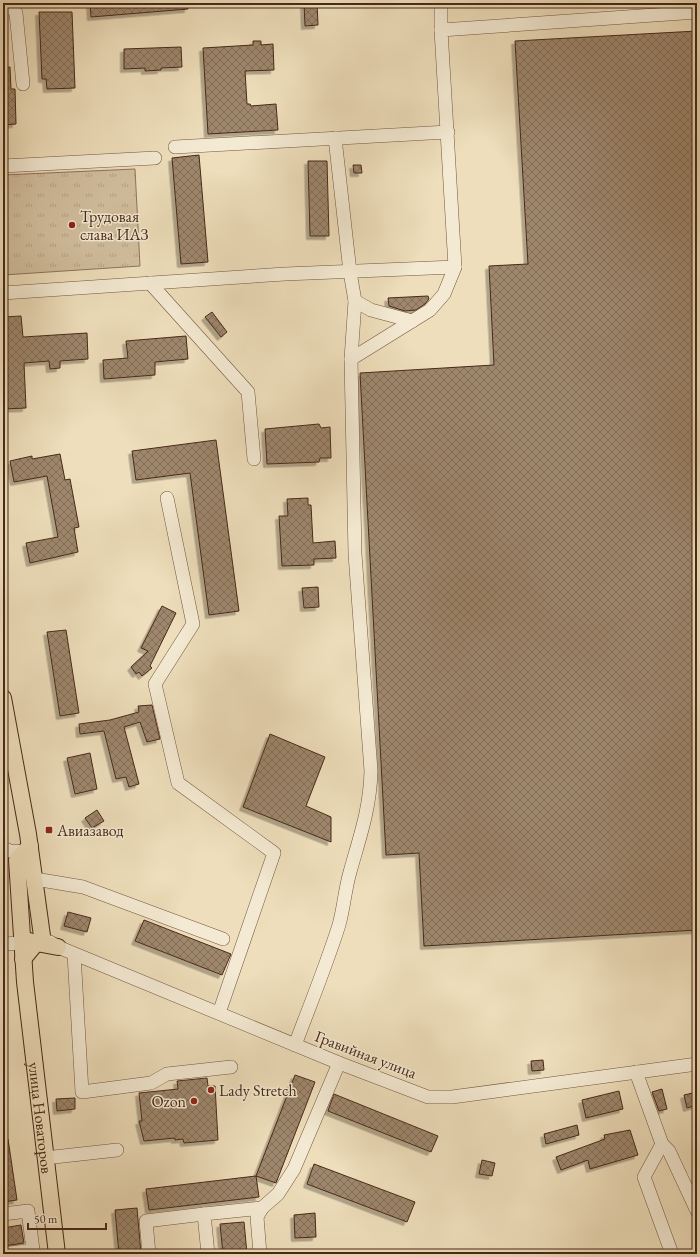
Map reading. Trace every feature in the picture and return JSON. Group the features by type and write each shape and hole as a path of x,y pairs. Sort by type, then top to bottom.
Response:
{"main road":[{"path":"3,698 35,878 42,936 23,959"},
{"name":"улица Новаторов","path":"29,849 18,860 24,982 57,1254"},
{"path":"22,936 31,942 58,947"}],"street":[{"path":"8,3 16,13 23,84"},
{"path":"351,359 430,310 444,294 455,267 441,30 441,3"},
{"path":"441,30 697,12"},
{"path":"175,147 448,132"},
{"path":"295,1045 339,924 350,872 362,834 370,792 371,771 355,554 351,359 355,301 350,272 335,138"},
{"path":"3,166 154,158"},
{"path":"3,293 150,283 455,267"},
{"path":"150,283 248,392 254,459"},
{"path":"355,301 371,310 412,321"},
{"path":"167,498 193,624 156,684 178,783 274,853 219,1013"},
{"path":"3,848 10,851 29,849"},
{"path":"35,878 83,887 224,940"},
{"path":"3,944 22,936"},
{"name":"Гравийная улица","path":"42,936 58,947 74,954 339,1063 428,1097 452,1097 697,1064"},
{"path":"74,954 82,1092 151,1083 167,1074 231,1067"},
{"path":"260,1254 256,1217 262,1208 278,1194 294,1170 339,1063"},
{"path":"636,1072 662,1144 669,1151 697,1211"},
{"path":"662,1144 644,1177 672,1254"},
{"path":"45,1158 117,1150"},
{"path":"150,1254 146,1221 262,1208"},
{"path":"3,1214 28,1211 34,1252 3,1254"},
{"path":"204,1214 208,1254"}],"green space":[{"path":"135,169 140,266 3,275 3,175"}],"building":[{"path":"90,3 188,3 188,9 91,17"},
{"path":"304,3 317,3 318,25 305,26"},
{"path":"39,12 72,12 75,88 47,89 46,79 42,79"},
{"path":"697,31 697,930 424,946 419,853 386,855 360,373 494,365 489,266 528,264 515,41"},
{"path":"253,41 261,41 261,45 273,44 274,70 245,71 247,104 250,104 251,106 276,104 278,130 208,134 203,48 253,45"},
{"path":"181,47 182,67 161,68 161,70 145,71 145,68 124,69 124,49"},
{"path":"10,67 11,89 15,89 16,124 3,125 3,68"},
{"path":"199,155 208,262 181,264 172,158"},
{"path":"308,161 327,161 329,236 310,236"},
{"path":"353,165 361,165 362,173 354,173"},
{"path":"428,296 429,299 425,304 416,310 405,311 389,306 388,298"},
{"path":"212,312 227,332 221,337 205,317"},
{"path":"21,316 23,337 87,333 88,359 60,361 60,368 50,369 49,361 24,363 26,408 3,409 3,317"},
{"path":"186,336 188,359 155,362 155,375 104,379 103,360 128,358 126,341"},
{"path":"319,424 321,428 330,427 331,458 320,458 319,462 267,464 265,429"},
{"path":"216,440 239,611 209,615 190,473 136,480 132,451"},
{"path":"60,454 65,480 70,479 79,527 74,528 78,552 30,563 26,543 58,537 47,476 14,482 10,461 32,456 32,459"},
{"path":"308,498 308,505 311,505 313,543 335,541 336,558 314,559 314,565 282,566 279,516 288,516 287,499"},
{"path":"318,587 319,607 304,608 302,588"},
{"path":"162,606 176,613 150,666 152,668 142,676 139,672 136,674 131,667 148,651 141,648"},
{"path":"66,630 79,713 60,716 47,632"},
{"path":"152,705 160,739 147,742 140,722 124,727 139,784 129,787 126,777 116,779 104,731 80,734 79,724 110,720 139,712 138,706"},
{"path":"270,734 325,757 306,806 331,817 331,842 243,807"},
{"path":"90,753 97,789 75,794 67,758"},
{"path":"97,810 104,821 92,828 85,818"},
{"path":"68,912 91,918 87,932 64,926"},
{"path":"144,920 231,954 222,975 135,941"},
{"path":"543,1060 544,1070 532,1071 531,1061"},
{"path":"295,1075 315,1082 276,1183 256,1176"},
{"path":"207,1078 208,1086 215,1086 218,1140 184,1143 183,1139 175,1140 175,1138 144,1141 139,1121 142,1121 139,1093 178,1089 177,1081"},
{"path":"662,1089 667,1109 659,1111 652,1092"},
{"path":"619,1091 623,1109 586,1118 582,1100"},
{"path":"697,1092 697,1105 687,1108 684,1095"},
{"path":"334,1094 438,1136 431,1152 328,1111"},
{"path":"75,1098 75,1109 57,1111 56,1099"},
{"path":"577,1125 579,1135 546,1144 544,1134"},
{"path":"630,1130 638,1155 590,1169 588,1160 561,1170 556,1157 605,1139 604,1135"},
{"path":"3,1139 8,1139 17,1200 3,1202"},
{"path":"482,1160 495,1163 492,1176 479,1174"},
{"path":"314,1164 415,1202 407,1222 307,1184"},
{"path":"256,1176 259,1197 149,1210 146,1189"},
{"path":"137,1208 141,1254 119,1254 115,1210"},
{"path":"315,1213 316,1237 295,1238 294,1215"},
{"path":"244,1222 247,1254 223,1254 220,1224"},
{"path":"21,1225 24,1243 3,1246 3,1228"}],"place":[{"name":"Трудовая слава ИАЗ","path":"72,225"},
{"name":"Авиазавод","path":"49,830"},
{"name":"Lady Stretch","path":"211,1090"},
{"name":"Ozon","path":"194,1101"}]}
